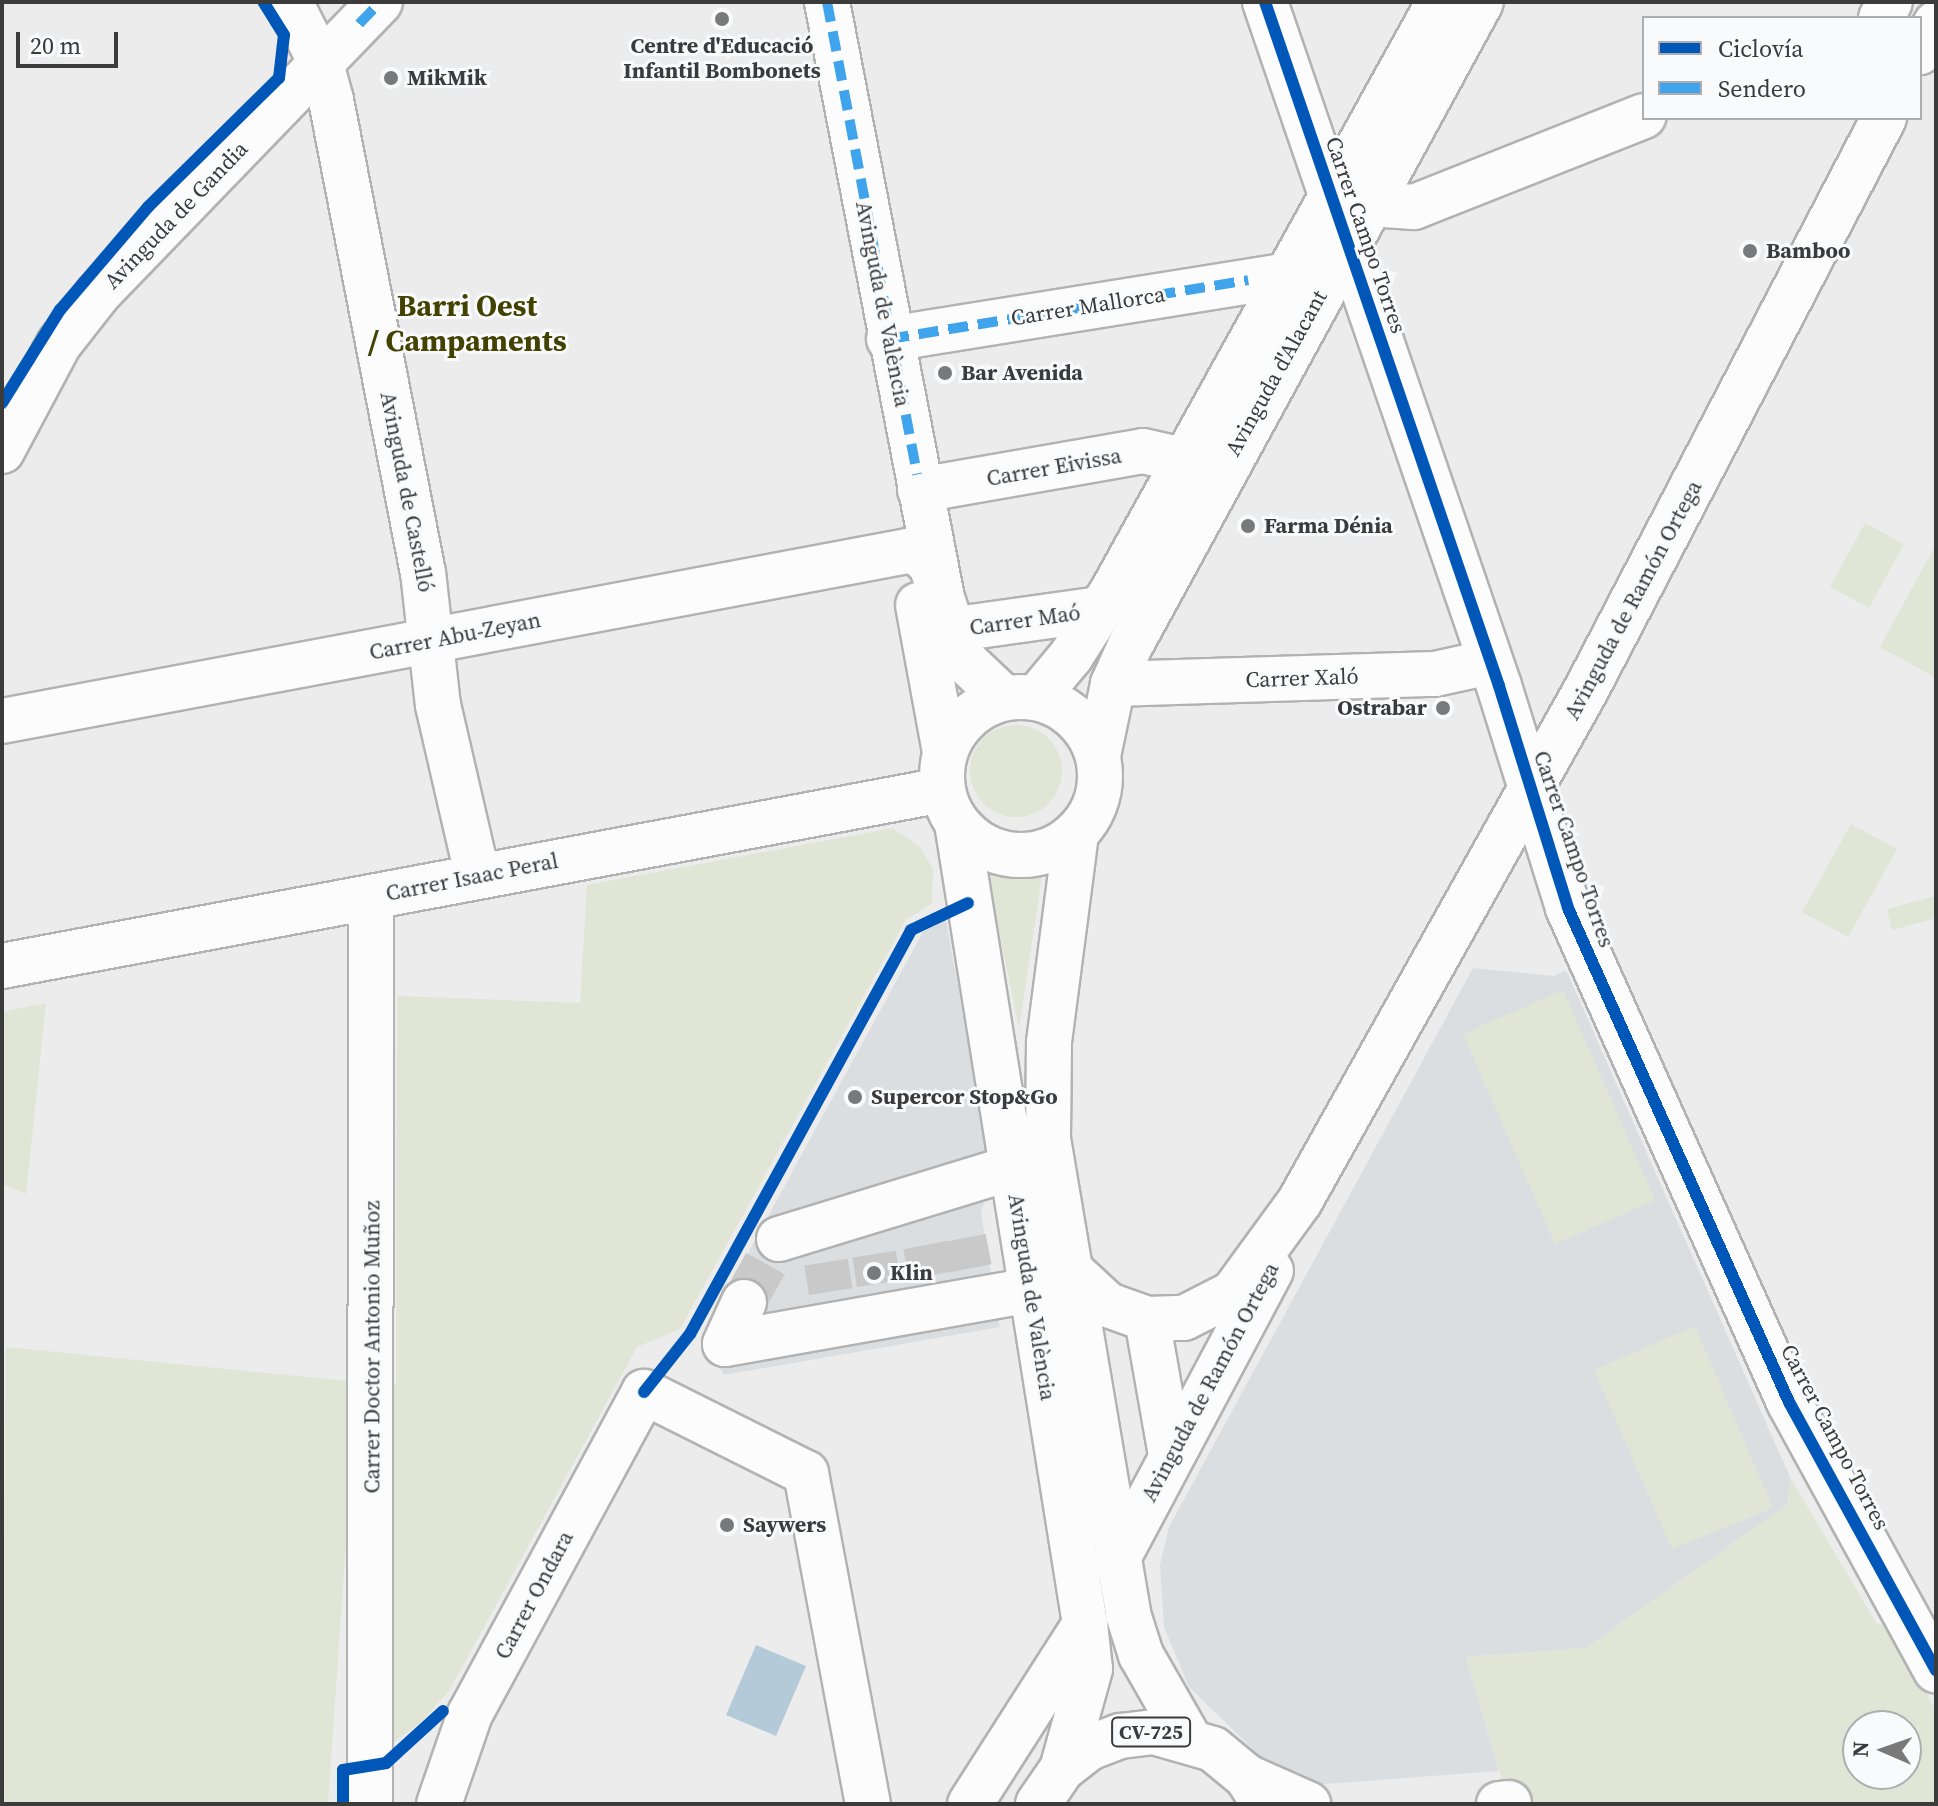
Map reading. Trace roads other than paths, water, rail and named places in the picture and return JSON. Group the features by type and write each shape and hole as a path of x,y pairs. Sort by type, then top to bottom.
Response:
{"street":[{"name":"Avinguda de Castelló","path":"290,2 321,63 423,572 438,705 477,874"},
{"name":"Avinguda de Gandia","path":"2,451 15,391 59,344 98,294 380,2"},
{"name":"Avinguda de València","path":"827,2 889,339 947,618"},
{"name":"Carrer Campo Torres","path":"1265,2 1350,214 1568,908 1599,984 1789,1402 1936,1670"},
{"name":"Avinguda d'Alacant","path":"1098,756 1113,684 1350,214 1439,2"},
{"name":"Avinguda d'Alacant","path":"1020,698 1057,676 1187,461 1288,275 1350,214 1481,2"},
{"path":"1931,2 1936,5"},
{"path":"1922,48 1936,23"},
{"path":"1350,214 1414,207 1642,117"},
{"name":"Avinguda de Ramón Ortega","path":"1116,1562 1270,1273 1300,1201 1531,788 1883,120"},
{"name":"Carrer Mallorca","path":"889,339 1288,275"},
{"name":"Carrer Eivissa","path":"920,490 1143,451 1187,461"},
{"name":"Avinguda de València","path":"1020,698 962,658 931,565 917,552 908,551 948,788 1002,1174 1030,1290 1085,1624 1090,1669 1062,1769"},
{"name":"Carrer Abu-Zeyan","path":"2,721 908,551"},
{"name":"Carrer Maó","path":"947,618 1100,609"},
{"name":"Carrer Xaló","path":"1113,684 1435,674 1490,662"},
{"path":"1020,698 1075,717 1098,756 1097,798 1076,834 1047,851 1014,856 982,845 948,788 967,717 1020,698"},
{"name":"Carrer Isaac Peral","path":"2,966 371,897 477,874 948,788"},
{"name":"Avinguda de València","path":"1076,834 1046,1103 1116,1562 1141,1655 1188,1737"},
{"name":"Carrer Doctor Antonio Muñoz","path":"371,897 375,1802"},
{"path":"791,1244 1002,1174"},
{"name":"Avinguda de Ramón Ortega","path":"1071,1271 1108,1305 1147,1319 1184,1318 1233,1293 1300,1201"},
{"path":"758,1315 823,1329 1030,1290"},
{"path":"1147,1319 1171,1455"},
{"name":"Carrer Ondara","path":"439,1804 470,1714 644,1392 806,1473 868,1804"},
{"path":"970,1804 1085,1624"},
{"name":"CV-725","path":"1038,1804 1062,1769 1089,1748 1121,1736 1154,1732 1188,1737 1213,1749 1255,1790"},
{"path":"1255,1790 1308,1804"},
{"path":"1499,1804 1509,1803"}],"water":[{"path":"756,1645 806,1666 776,1736 726,1715"}],"tunnel":[{"path":"964,1238 970,1268"},
{"path":"744,1302 779,1239"},
{"path":"925,1245 931,1275"},
{"path":"874,1254 879,1284"},
{"path":"826,1262 831,1292"}],"place":[{"name":"Centre d'Educació Infantil Bombonets","path":"722,19"},
{"name":"MikMik","path":"391,78"},
{"name":"Bamboo","path":"1750,251"},
{"name":"Bar Avenida","path":"945,373"},
{"name":"Farma Dénia","path":"1248,526"},
{"name":"Ostrabar","path":"1443,708"},
{"name":"Supercor Stop&Go","path":"855,1097"},
{"name":"Klin","path":"874,1273"},
{"name":"Saywers","path":"727,1525"}],"district":[{"name":"Barri Oest / Campaments","path":"467,323"}]}
